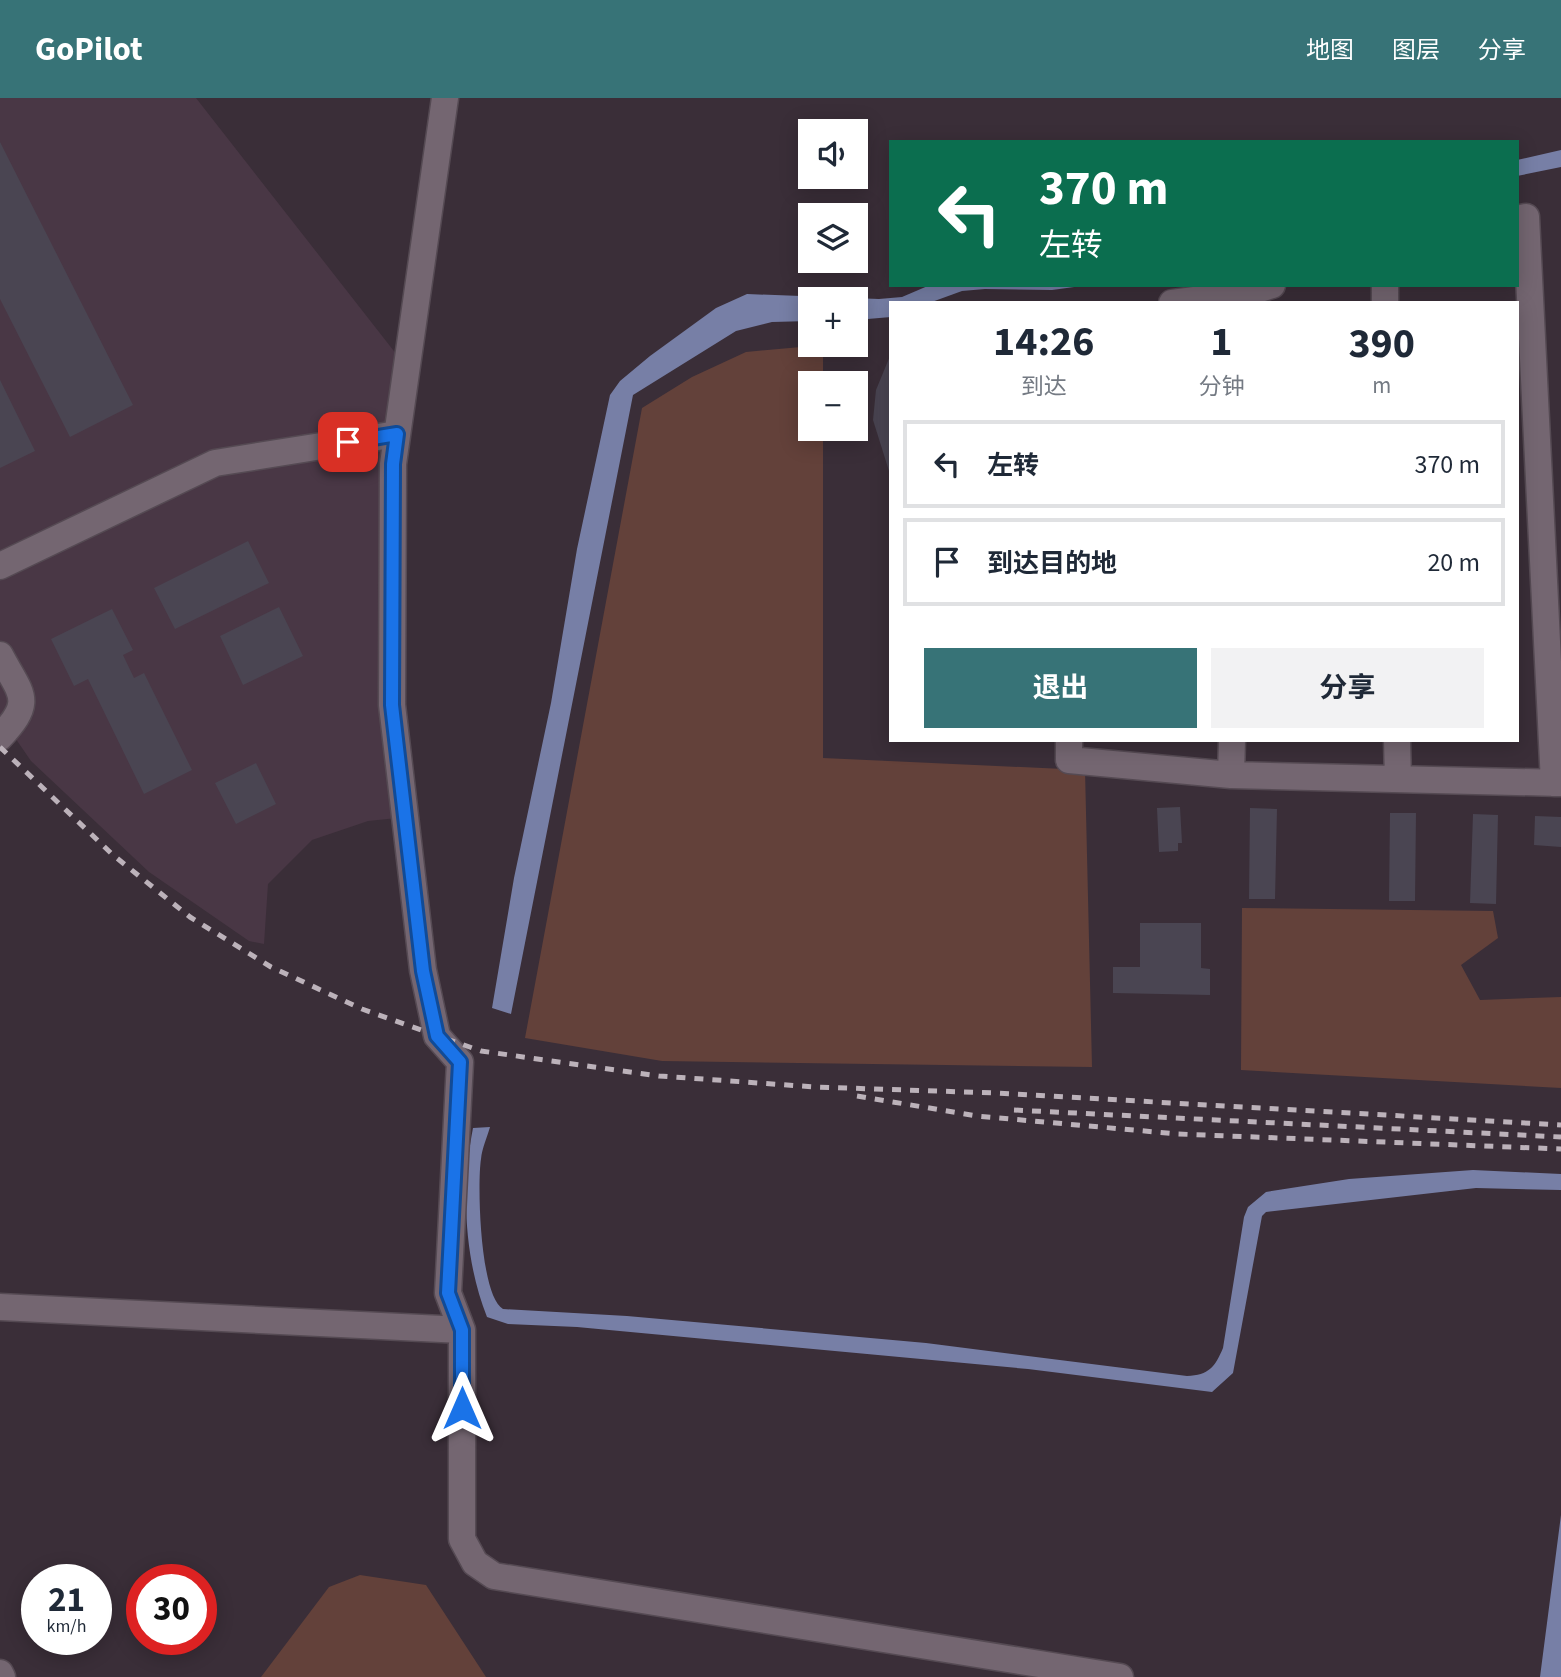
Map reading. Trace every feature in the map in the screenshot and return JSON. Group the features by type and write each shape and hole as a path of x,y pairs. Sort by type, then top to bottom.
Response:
{"street":[{"path":"445,98 393,464 392,705 423,971 437,1036 460,1062 448,1293 462,1330 462,1539 475,1563 494,1576 1120,1677"},
{"path":"1069,742 1069,760 1231,775 1557,783 1526,217 1519,219"},
{"path":"1202,301 1247,298 1268,287"},
{"path":"0,566 215,463 397,434"},
{"path":"0,655 21,696 23,706 18,718 0,737"},
{"path":"1231,775 1232,742"},
{"path":"1397,742 1398,779"},
{"path":"0,1307 462,1330"}],"shaded area":[{"path":"0,98 196,98 397,355 397,818 368,821 312,840 268,884 264,944 249,941 149,872 31,761 0,716"},
{"path":"798,347 798,357 823,357 823,371 798,371 798,441 823,441 823,758 1085,770 1092,1067 662,1061 525,1038 642,408 692,377 746,352"},
{"path":"1242,908 1493,911 1498,938 1461,965 1480,1000 1561,997 1561,1088 1241,1070"},
{"path":"360,1575 426,1585 486,1677 261,1677 329,1587"}],"water":[{"path":"1561,150 1561,167 1519,176 1519,160"},
{"path":"925,287 1074,287 1052,290 985,289 962,291 934,301 889,301 889,317 868,319 868,299 902,297"},
{"path":"747,294 798,296 798,321 772,322 736,331 633,395 511,1014 492,1008 514,878 551,703 577,549 610,395 620,381 650,356 716,308"},
{"path":"490,1127 482,1151 480,1214 489,1284 495,1300 503,1309 627,1316 926,1343 1187,1376 1201,1374 1210,1369 1223,1348 1244,1217 1248,1207 1266,1192 1349,1179 1473,1170 1561,1174 1561,1190 1476,1188 1266,1212 1262,1216 1233,1373 1212,1392 1028,1369 577,1327 508,1324 487,1317 473,1272 466,1199 473,1128"},
{"path":"1561,1515 1561,1677 1540,1677"}],"building":[{"path":"0,142 133,405 70,437 0,299"},
{"path":"889,358 889,471 873,420 876,390"},
{"path":"0,380 35,451 0,468"},
{"path":"248,541 269,583 175,629 154,588"},
{"path":"279,607 303,656 243,685 220,636"},
{"path":"112,609 133,650 123,655 134,678 144,673 192,770 144,794 88,679 74,686 51,639"},
{"path":"256,763 276,804 236,824 215,783"},
{"path":"1180,807 1182,843 1178,843 1178,851 1159,852 1157,808"},
{"path":"1250,808 1277,809 1275,899 1249,899"},
{"path":"1390,813 1416,813 1415,901 1389,901"},
{"path":"1473,814 1498,815 1496,904 1470,903"},
{"path":"1535,816 1561,817 1561,847 1534,845"},
{"path":"1140,923 1201,923 1201,968 1210,969 1210,995 1113,993 1113,967 1140,967"}],"railway":[{"path":"0,747 113,855 190,917 271,967 362,1009 481,1051 659,1076 816,1087 996,1093 1561,1125"},
{"path":"857,1096 977,1116 1178,1134 1561,1149"},
{"path":"1014,1110 1561,1137"}],"route":[{"path":"348,442 397,434 393,464 392,705 423,971 437,1036 460,1062 448,1293 462,1330 462,1408"}]}
